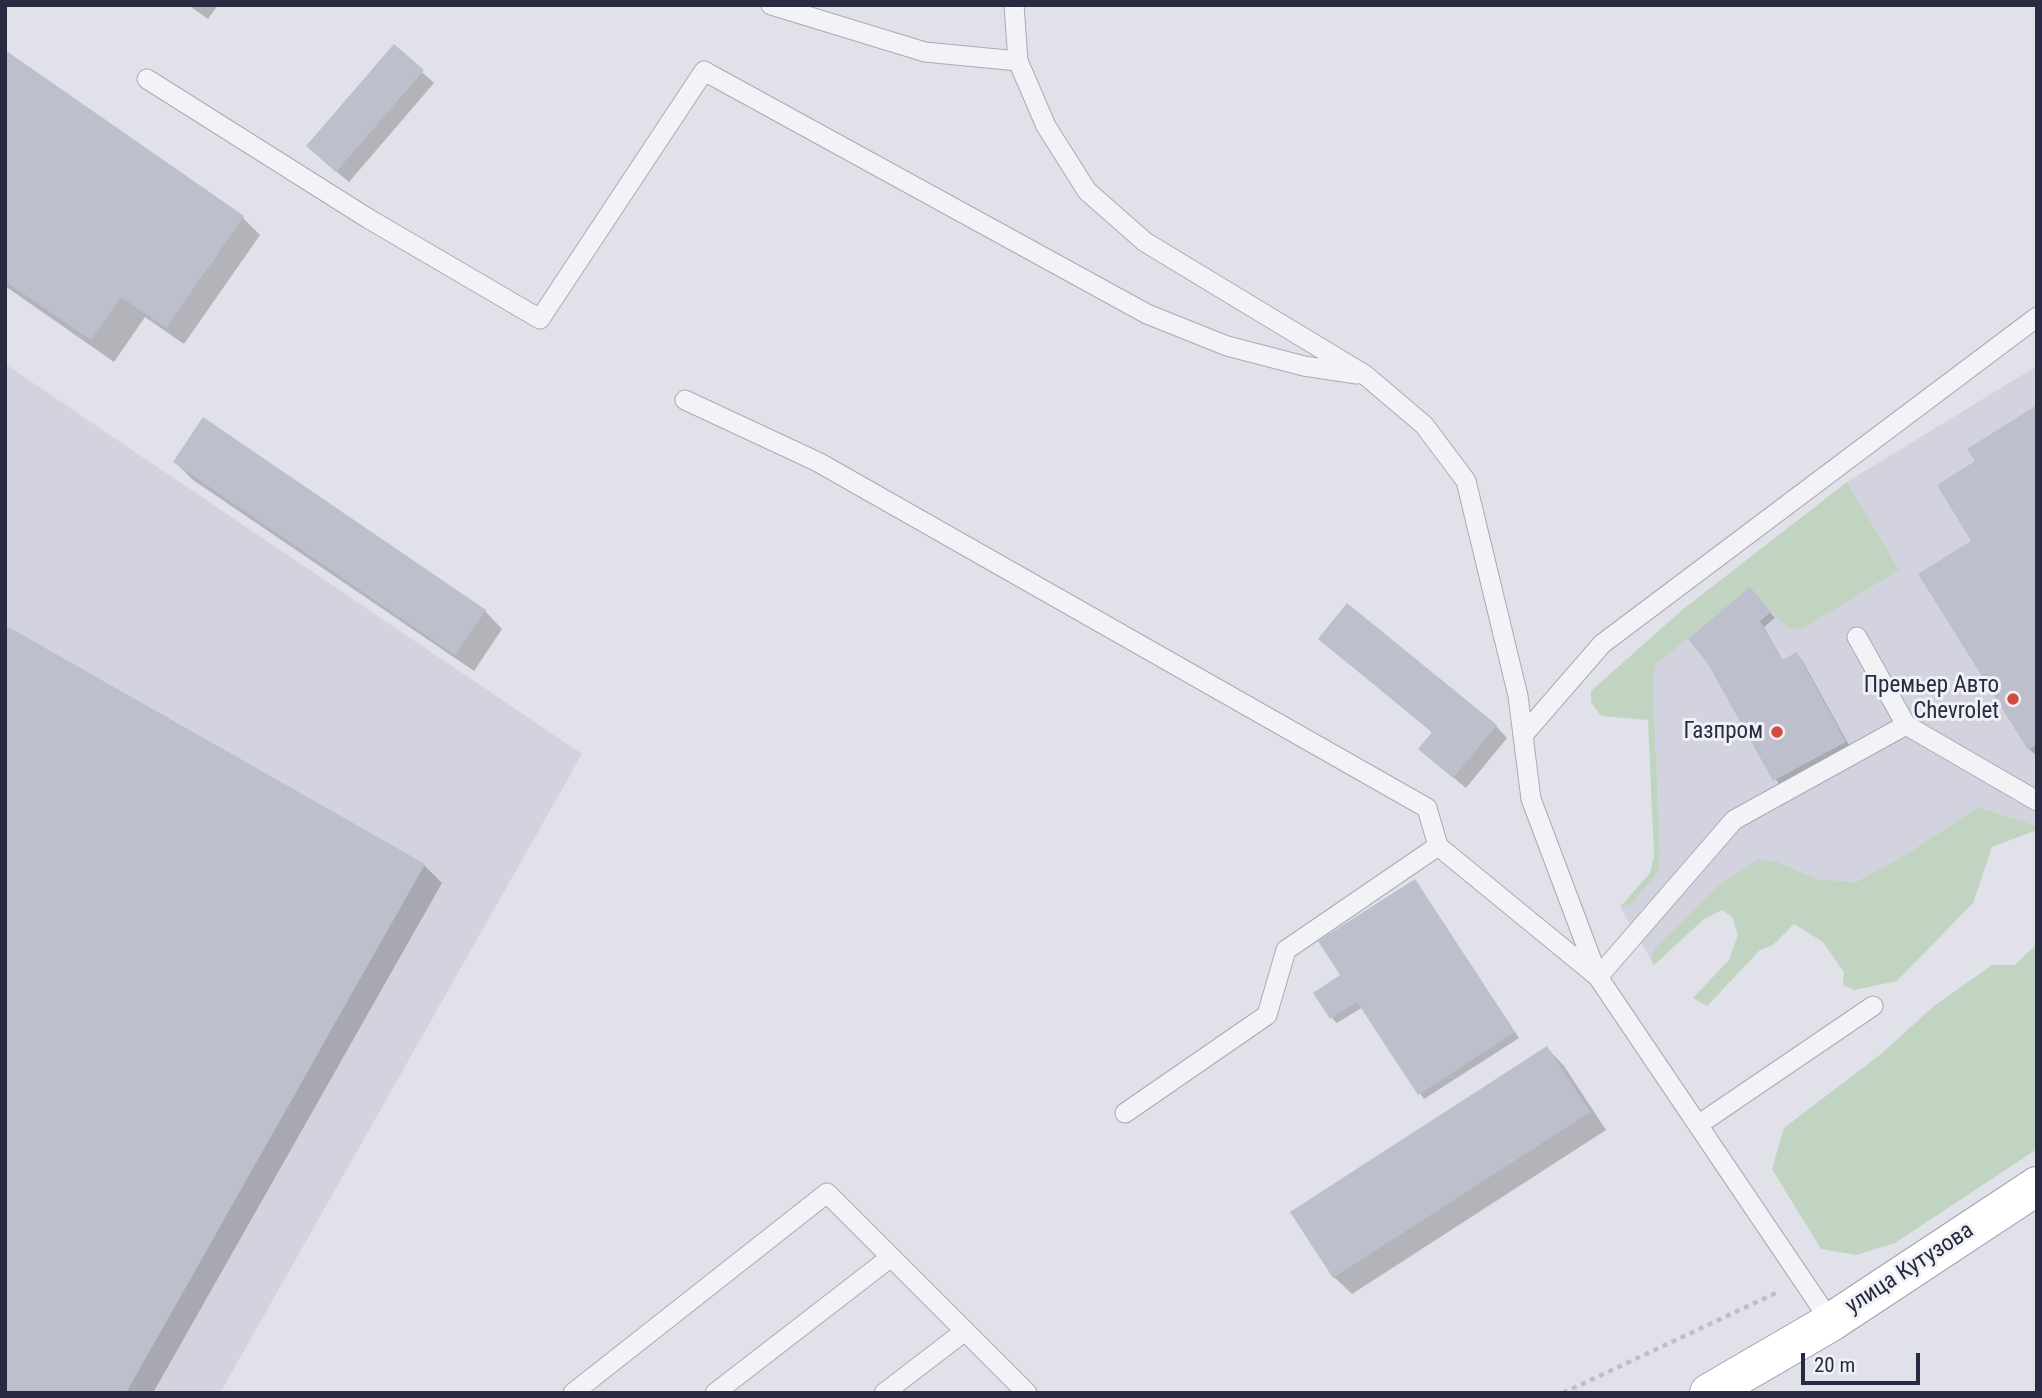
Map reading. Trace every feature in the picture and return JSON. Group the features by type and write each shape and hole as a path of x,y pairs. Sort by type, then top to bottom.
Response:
{"main road":[{"name":"улица Кутузова","path":"1709,1393 1831,1322 2037,1185"}],"lane":[{"path":"771,5 925,52 1018,61"},
{"path":"1014,5 1018,61 1046,126 1087,191 1145,242 1365,375 1424,425 1466,481 1518,696 1531,799 1598,977 1831,1322"},
{"path":"147,79 369,219 540,319 704,71 1147,314 1227,346 1304,366 1365,375"},
{"path":"1524,734 1602,643 2037,317"},
{"path":"685,400 818,462 1427,808 1437,846 1598,977"},
{"path":"1857,637 1906,725 2037,801"},
{"path":"1598,977 1734,820 1906,725"},
{"path":"1125,1113 1267,1015 1286,950 1437,846"},
{"path":"1698,1125 1873,1006"},
{"path":"573,1393 827,1193 1027,1393"},
{"path":"715,1393 891,1257"},
{"path":"884,1393 965,1331"}],"path":[{"path":"1563,1393 1804,1280"}],"shaded area":[{"path":"5,364 582,754 220,1393 5,1393"},
{"path":"2037,366 2037,826 1978,807 1905,855 1856,882 1817,879 1778,862 1656,947 1650,958 1620,907 1632,904 1658,872 1660,858 1653,683 1656,664 1750,587 1804,628 1898,570 1847,482"}],"green space":[{"path":"1847,482 1899,570 1804,628 1791,629 1780,621 1750,588 1656,664 1653,683 1660,858 1658,872 1632,904 1620,907 1650,873 1654,856 1648,720 1601,716 1591,702 1591,691 1682,610"},
{"path":"1978,807 2037,826 2037,830 1992,847 1973,903 1897,981 1854,990 1843,985 1844,972 1823,942 1794,924 1773,945 1760,950 1707,1006 1693,998 1729,960 1738,935 1732,917 1722,910 1704,919 1654,965 1650,958 1656,947 1720,884 1759,859 1778,862 1817,879 1856,882 1905,855"},
{"path":"2037,944 2037,1149 1895,1243 1856,1255 1821,1249 1772,1169 1784,1128 1881,1054 1934,1006 1992,965 2015,965"}],"building":[{"path":"394,44 424,70 336,172 306,146"},
{"path":"5,50 244,216 166,328 121,297 91,340 5,281"},
{"path":"2037,405 2037,744 2028,750 1918,574 1971,541 1937,485 1975,461 1967,449"},
{"path":"203,417 486,610 455,655 173,462"},
{"path":"1750,587 1771,612 1760,621 1782,660 1797,652 1846,742 1773,781 1708,664 1688,639"},
{"path":"1347,603 1497,725 1453,778 1418,749 1432,732 1318,639"},
{"path":"5,625 425,864 126,1393 5,1393"},
{"path":"1415,879 1515,1032 1418,1095 1357,1002 1330,1019 1313,993 1340,975 1318,941"},
{"path":"1547,1046 1590,1112 1333,1278 1290,1212"}],"place":[{"name":"Премьер Авто Chevrolet","path":"2013,699"},
{"name":"Газпром","path":"1777,732"}]}
